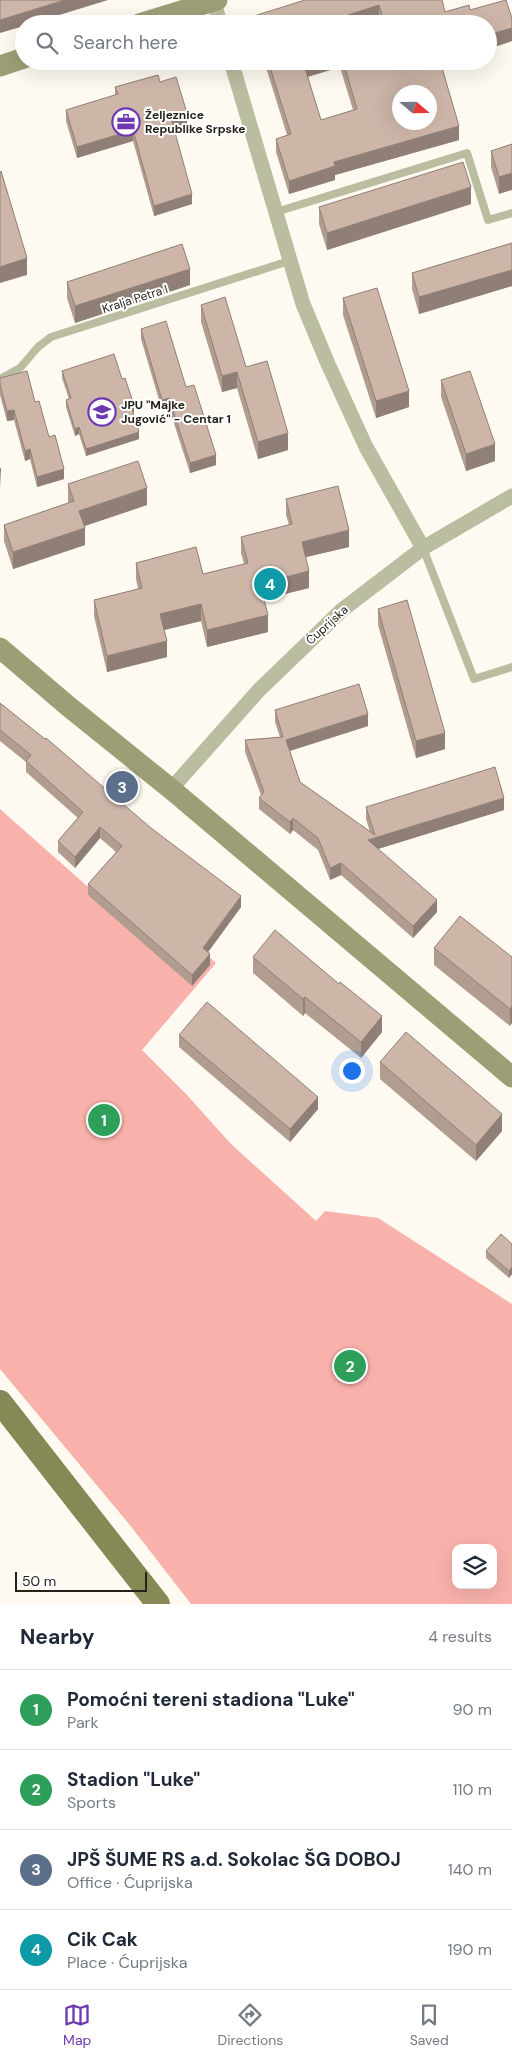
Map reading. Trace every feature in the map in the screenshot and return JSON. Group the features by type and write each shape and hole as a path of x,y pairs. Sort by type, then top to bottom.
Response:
{"main road":[{"path":"0,1402 158,1604"}],"street":[{"path":"169,15 216,1 218,15"},
{"path":"0,66 15,61"},
{"path":"235,70 304,304 339,389 366,447 424,548"},
{"name":"Ćuprijska","path":"171,789 260,690 342,610 424,548 512,496"},
{"path":"0,648 171,789 512,1077"}],"lane":[{"path":"276,212 467,153 488,220 512,213"},
{"name":"Kralja Petra I","path":"0,379 20,368 38,347 51,338 290,261"},
{"path":"424,548 474,679 512,667"}],"shaded area":[{"path":"0,809 87,886 104,866 216,963 142,1050 187,1095 231,1144 316,1221 325,1211 378,1218 512,1304 512,1604 191,1604 129,1524 0,1369"}],"building":[{"path":"0,0 65,0 15,15 0,20"},
{"path":"305,0 442,0 445,12 469,5 470,10 506,0 512,18 512,28 497,32 497,15 382,15 379,5 348,15 257,15"},
{"path":"271,70 306,70 321,120 357,109 346,70 443,70 459,126 334,162 335,166 289,181 276,139 291,134"},
{"path":"158,75 160,82 176,77 187,113 171,118 192,194 154,206 133,130 77,147 66,110 118,94 115,87"},
{"path":"512,144 512,173 499,177 491,151"},
{"path":"463,162 471,187 327,233 319,207"},
{"path":"0,172 27,258 0,267"},
{"path":"512,243 512,270 419,297 412,273"},
{"path":"182,244 190,269 75,306 67,282"},
{"path":"377,288 409,391 376,401 343,298"},
{"path":"225,297 246,367 267,361 288,433 258,442 237,372 222,376 201,305"},
{"path":"166,321 186,387 194,385 216,455 190,463 169,398 162,400 141,329"},
{"path":"114,354 122,379 125,378 134,405 131,406 139,432 86,449 79,427 75,429 66,400 71,398 62,371"},
{"path":"27,371 35,402 39,401 49,437 55,435 64,469 37,477 30,449 25,451 14,410 7,411 0,385 0,378"},
{"path":"470,371 495,444 466,454 441,380"},
{"path":"138,461 147,488 79,511 85,528 13,552 4,525 74,501 68,484"},
{"path":"338,486 349,530 302,542 309,571 260,584 268,615 207,630 201,604 160,614 167,641 107,656 94,600 142,588 136,563 196,547 203,574 248,563 241,537 292,524 286,499"},
{"path":"407,600 445,733 416,741 378,609"},
{"path":"359,684 368,714 286,740 300,782 375,835 366,807 495,767 504,798 368,840 437,900 413,926 341,863 330,868 318,838 293,818 290,822 259,798 264,792 245,740 283,737 275,710"},
{"path":"0,703 46,738 151,828 241,896 203,948 210,954 192,975 88,884 122,846 100,827 75,857 58,841 83,812 26,761 31,755 0,730"},
{"path":"460,916 512,957 512,1006 510,1009 434,948"},
{"path":"275,930 339,984 340,982 382,1016 361,1042 305,997 303,999 253,957"},
{"path":"207,1002 318,1097 290,1129 179,1035"},
{"path":"406,1032 502,1114 476,1145 380,1062"},
{"path":"501,1234 512,1244 512,1267 509,1271 486,1251"}],"place":[{"name":"Željeznice Republike Srpske","path":"126,122"},
{"name":"JPU \"Majke Jugović\" - Centar 1","path":"102,412"},
{"name":"Cik Cak","path":"270,584"},
{"name":"JPŠ ŠUME RS a.d. Sokolac ŠG DOBOJ","path":"122,787"},
{"name":"Pomoćni tereni stadiona \"Luke\"","path":"104,1120"},
{"name":"Stadion \"Luke\"","path":"350,1366"}]}
